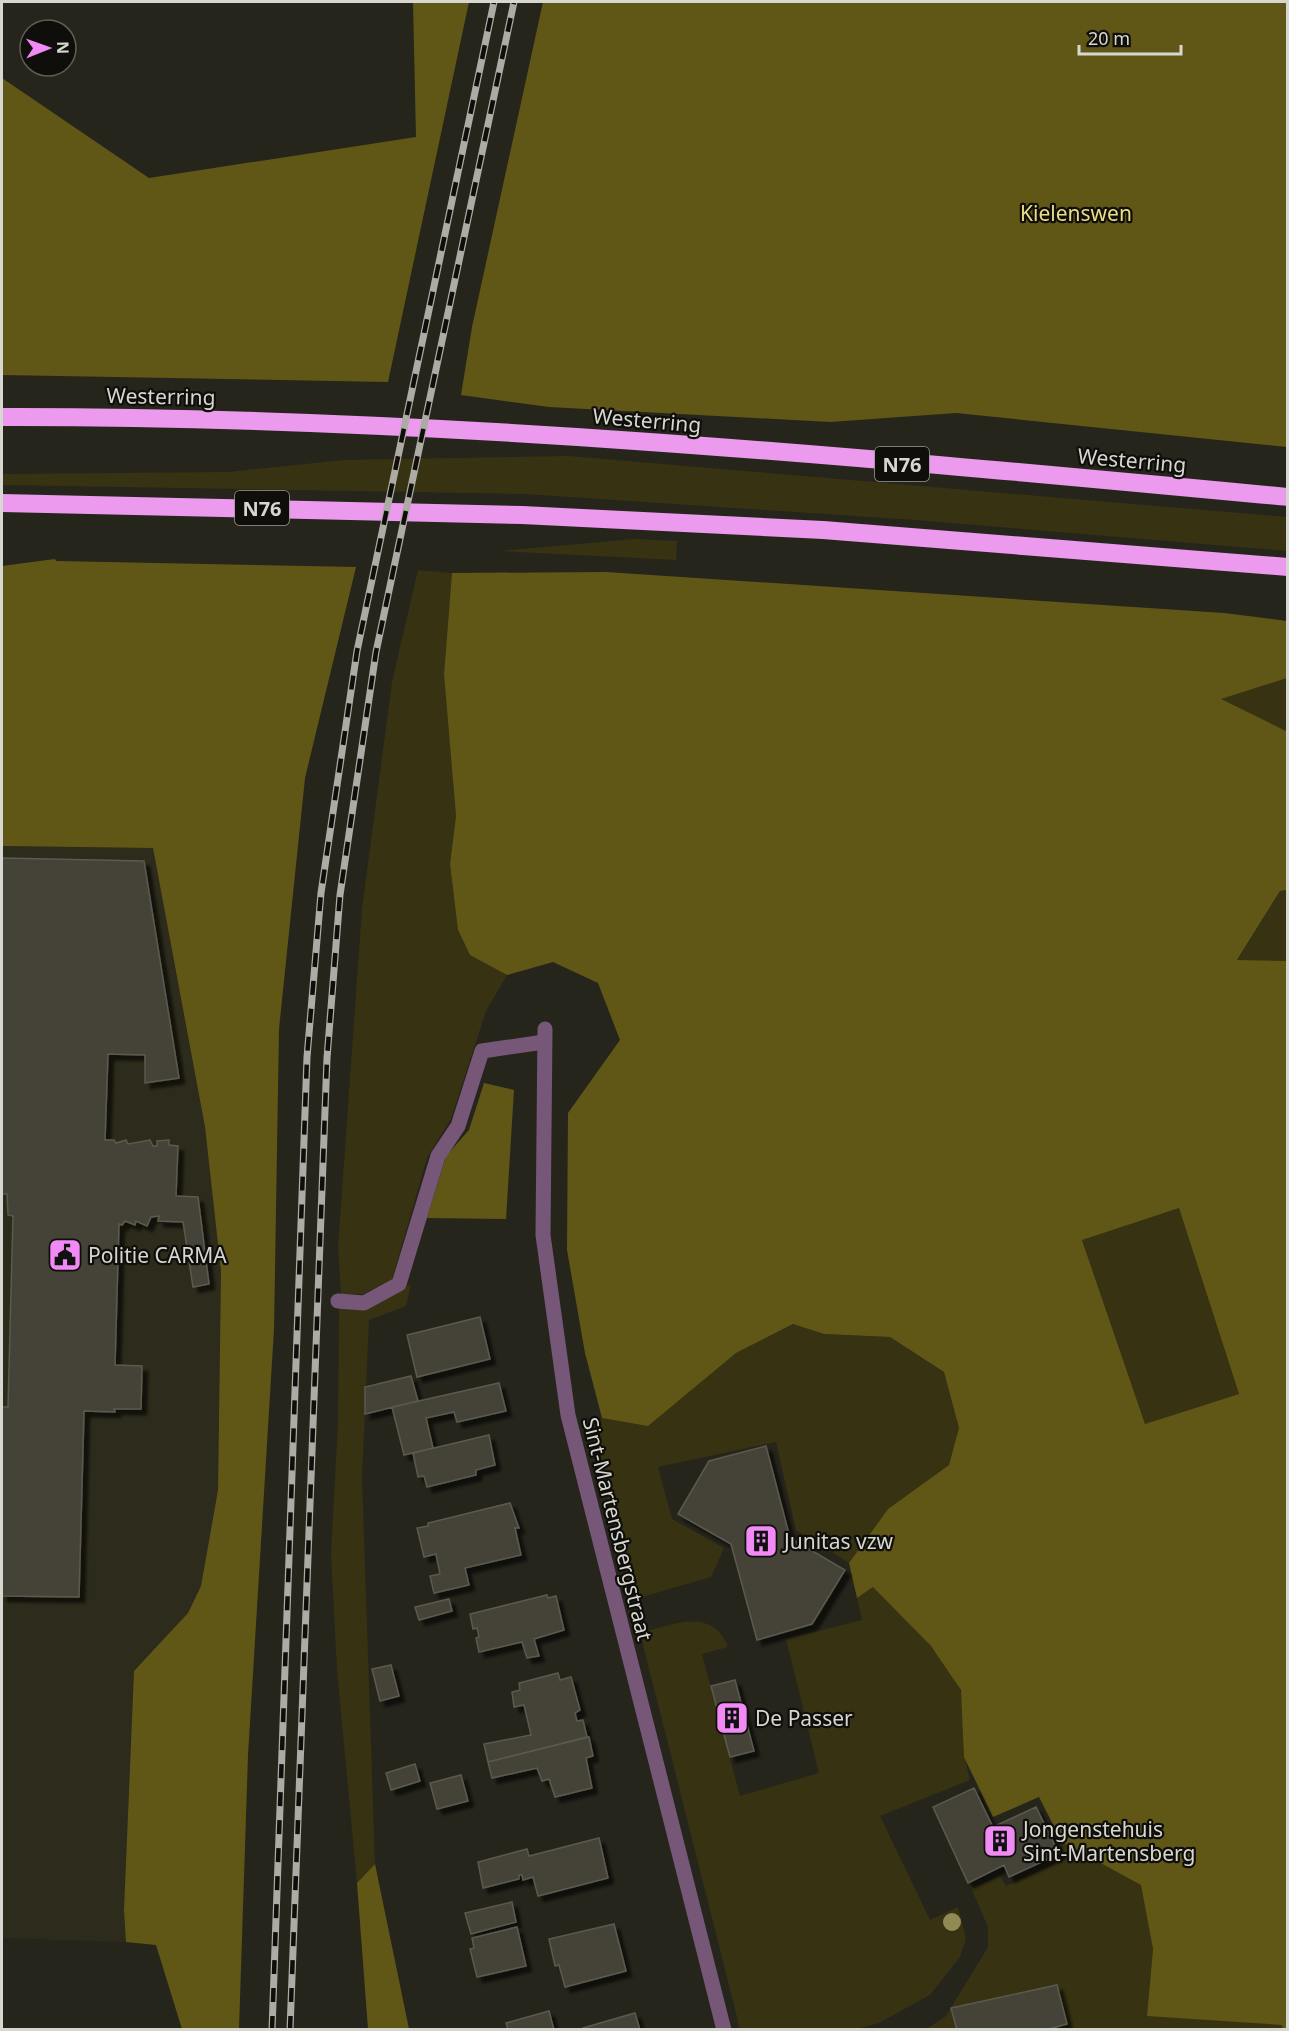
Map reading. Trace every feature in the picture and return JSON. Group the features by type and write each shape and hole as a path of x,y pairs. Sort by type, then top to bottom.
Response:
{"highway":[{"name":"Westerring","path":"2,417 144,417 517,432 1287,497"},
{"name":"N76","path":"2,503 522,515 823,530 1287,567"}],"street":[{"name":"Sint-Martensbergstraat","path":"338,1301 364,1303 399,1284 438,1155 458,1126 482,1051 544,1036 543,1235 568,1415 724,2030"}],"shaded area":[{"path":"569,456 1287,517 1287,551 915,520 525,494 2,485 2,474 228,472 344,460"},
{"path":"634,539 677,541 676,560 499,551"},
{"path":"418,570 452,573 444,674 456,816 450,864 458,930 470,955 507,975 486,1011 451,1119 427,1158 392,1280 363,1294 341,1294 338,1247 362,909 392,682"},
{"path":"1287,678 1287,732 1220,699"},
{"path":"2,846 153,848 205,1127 221,1271 218,1490 201,1586 188,1613 134,1671 124,1910 126,1942 2,1938"},
{"path":"1287,890 1287,961 1237,961 1280,891"},
{"path":"1179,1208 1239,1394 1145,1424 1082,1239"},
{"path":"411,1284 406,1306 369,1320 362,1478 375,1864 357,1883 337,1670 331,1554 338,1423 339,1308 366,1307"},
{"path":"793,1324 824,1334 890,1337 944,1372 959,1428 949,1465 888,1509 849,1563 796,1530 776,1442 658,1467 672,1519 724,1548 711,1577 632,1600 590,1424 602,1418 648,1425 736,1353"},
{"path":"873,1587 937,1653 949,1668 961,1693 970,1780 880,1816 930,1920 958,1907 966,1939 960,1957 930,1995 879,2023 857,2029 740,2029 640,1633 678,1623 702,1622 712,1626 721,1634 728,1647 702,1654 740,1796 819,1773 786,1639 862,1620 857,1598"},
{"path":"1062,1842 1142,1885 1153,1949 1147,2015 1283,2025 1283,2029 925,2030 946,2016 988,1947 988,1927 971,1888 1000,1876 1006,1886 1066,1859"}],"green space":[{"path":"413,2 469,2 388,382 2,375 2,78 149,178 416,137"},
{"name":"Kielenswen","path":"543,2 1287,2 1287,447 956,413 830,422 549,407 461,395 472,327"},
{"path":"55,559 56,561 356,567 305,778 279,1029 274,1329 248,1755 239,2029 182,2029 156,1945 126,1942 124,1910 134,1671 188,1613 201,1586 218,1490 221,1271 205,1127 153,848 2,846 2,566"},
{"path":"606,572 1224,613 1287,621 1287,678 1221,699 1288,732 1287,890 1280,891 1237,960 1288,961 1287,2029 1283,2029 1282,2025 1147,2016 1153,1949 1141,1885 1062,1842 1039,1797 993,1817 964,1757 961,1690 931,1646 873,1587 857,1598 849,1563 888,1509 949,1465 959,1428 944,1372 890,1337 824,1334 793,1324 736,1353 648,1426 602,1418 585,1353 567,1250 568,1113 620,1040 598,983 553,962 507,975 470,955 458,930 450,864 456,816 444,674 452,573","holes":["1179,1208 1239,1394 1145,1424 1082,1240"]},
{"path":"484,1083 514,1090 506,1219 427,1218 446,1156 469,1130"},
{"path":"375,1864 409,2029 368,2029 357,1883"}],"building":[{"name":"Politie CARMA","path":"2,858 144,861 179,1078 145,1083 145,1055 108,1054 105,1140 114,1140 116,1143 126,1140 128,1144 150,1140 153,1146 157,1146 157,1141 169,1140 169,1145 178,1146 176,1196 198,1197 209,1284 193,1287 183,1222 158,1221 159,1216 151,1217 147,1226 136,1221 135,1225 125,1221 122,1225 119,1224 115,1365 142,1366 141,1409 114,1409 115,1412 84,1411 79,1597 2,1596 2,1407 8,1407 13,1216 8,1215 7,1194 2,1194"},
{"path":"480,1317 490,1359 417,1377 407,1335"},
{"path":"411,1376 418,1401 365,1414 365,1387"},
{"path":"499,1383 506,1411 457,1422 454,1412 426,1418 433,1448 404,1455 392,1407"},
{"path":"489,1435 495,1465 476,1470 476,1475 427,1487 424,1476 418,1477 413,1453"},
{"name":"Junitas vzw","path":"766,1446 790,1538 845,1570 812,1624 757,1640 731,1544 678,1514 709,1461"},
{"path":"510,1503 519,1528 515,1528 521,1555 465,1568 469,1585 434,1593 430,1576 440,1574 436,1554 424,1557 417,1528 428,1526 428,1523"},
{"path":"547,1595 548,1598 556,1596 564,1630 534,1639 539,1656 527,1658 522,1642 479,1652 476,1638 479,1637 477,1628 473,1629 470,1614"},
{"path":"449,1599 452,1611 419,1620 415,1607"},
{"path":"391,1665 399,1696 380,1701 372,1669"},
{"path":"558,1673 560,1680 571,1677 580,1710 575,1713 577,1721 583,1720 587,1737 488,1762 484,1744 531,1735 524,1705 514,1707 512,1692 520,1690 519,1683"},
{"name":"De Passer","path":"735,1680 754,1751 730,1757 711,1686"},
{"path":"589,1737 593,1756 586,1758 592,1788 555,1797 549,1779 542,1781 537,1768 492,1778 488,1762"},
{"path":"415,1764 420,1781 391,1790 386,1773"},
{"path":"461,1775 468,1801 437,1809 430,1783"},
{"name":"Jongenstehuis Sint-Martensberg","path":"974,1788 993,1827 1036,1807 1059,1854 1009,1877 1004,1865 968,1883 933,1807"},
{"path":"599,1838 608,1878 538,1896 533,1877 523,1880 522,1875 519,1875 519,1879 483,1888 478,1862 527,1849 529,1856"},
{"path":"512,1902 516,1922 471,1934 465,1913"},
{"path":"614,1924 626,1971 565,1987 559,1965 555,1966 549,1939"},
{"path":"517,1927 526,1966 477,1977 470,1949 474,1948 472,1938"},
{"path":"1057,1985 1067,2024 1045,2030 957,2030 951,2008"},
{"path":"549,2011 554,2030 508,2030 506,2023"},
{"path":"635,2013 640,2030 584,2030 583,2028"}],"railway":[{"path":"272,2030 307,1057 321,893 357,651 494,2"},
{"path":"290,2030 327,1058 340,895 376,652 514,2"}],"place":[{"name":"Politie CARMA","path":"65,1255"},
{"name":"Junitas vzw","path":"761,1541"},
{"name":"De Passer","path":"732,1718"},
{"name":"Jongenstehuis Sint-Martensberg","path":"1000,1841"}]}
